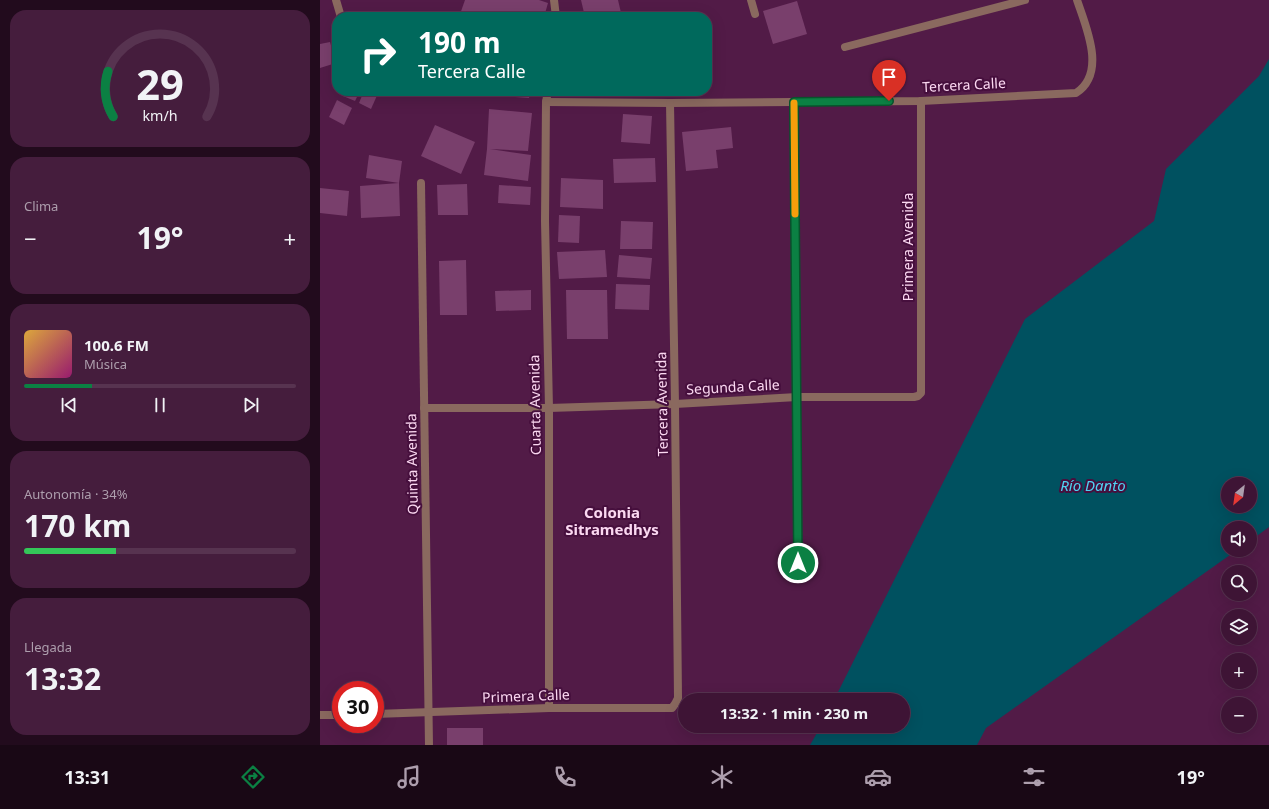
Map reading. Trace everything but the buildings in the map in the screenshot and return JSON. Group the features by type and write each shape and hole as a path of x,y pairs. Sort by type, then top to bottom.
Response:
{"street":[{"path":"336,0 340,12"},
{"path":"554,0 555,12"},
{"path":"751,0 755,14"},
{"path":"845,47 1025,0"},
{"name":"Tercera Calle","path":"546,102 670,103 921,101 1076,93 1083,88 1088,80 1091,70 1092,49 1077,0"},
{"name":"Cuarta Avenida","path":"547,96 545,221 549,408 549,708"},
{"name":"Primera Avenida","path":"921,101 922,393"},
{"path":"794,102 798,563"},
{"name":"Tercera Avenida","path":"670,103 678,698 675,704"},
{"name":"Quinta Avenida","path":"421,183 430,712 429,745"},
{"name":"Segunda Calle","path":"424,408 549,408 675,404 797,397 914,397 922,393"},
{"name":"Primera Calle","path":"384,714 549,708 672,708 675,704"},
{"path":"320,715 332,715"}],"water":[{"name":"Río Danto","path":"1269,59 1269,527 1257,536 1257,521 1221,521 1221,557 1227,557 986,728 977,745 810,745 817,733 910,733 910,693 838,693 1025,319 1154,221 1166,169 1259,76"}],"slow traffic":[{"path":"794,103 795,214"}],"district":[{"name":"Colonia Sitramedhys","path":"612,522"}],"route":[{"path":"798,563 794,102 889,101"}]}
